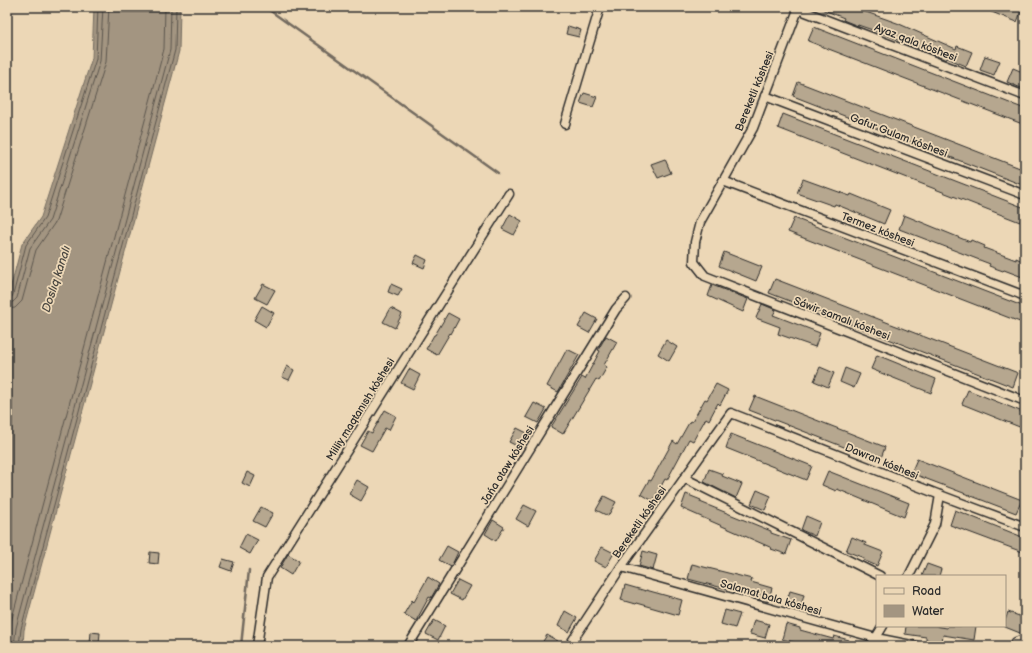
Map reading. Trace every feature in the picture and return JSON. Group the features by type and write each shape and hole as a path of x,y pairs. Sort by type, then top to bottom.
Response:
{"street":[{"path":"565,124 600,7"},
{"name":"Bereketli kóshesi","path":"700,222 753,128 799,8"},
{"name":"Ayaz qala kóshesi","path":"799,8 1025,96"},
{"name":"Gafur Gulam kóshesi","path":"766,96 1025,195"},
{"name":"Termez kóshesi","path":"723,181 1025,296"},
{"name":"Milliy maqtanısh kóshesi","path":"257,646 268,576 509,194"},
{"name":"Sáwir samalı kóshesi","path":"700,222 695,242 694,262 705,276 1025,401"},
{"name":"Jańa otaw kóshesi","path":"408,646 616,309 626,298"},
{"name":"Bereketli kóshesi","path":"569,646 621,567 731,413"},
{"name":"Dawran kóshesi","path":"731,413 1025,527"},
{"path":"684,478 878,575"},
{"path":"910,575 935,524 940,495"},
{"name":"Salamat bala kóshesi","path":"621,567 876,638 916,646"},
{"path":"871,646 882,627"},
{"path":"1013,646 1016,642 1023,641"}],"water":[{"name":"Doslıq kanalı","path":"94,7 180,7 179,51 24,630 23,646 7,646 7,301 22,244 41,217 92,58"}],"building":[{"path":"816,7 852,7 897,23 956,49 957,46 972,52 966,66 947,58 946,60 884,34 858,26 843,20 844,18"},
{"path":"979,7 1023,7 1017,22"},
{"path":"568,26 581,30 579,37 566,34"},
{"path":"814,27 1025,109 1025,125 808,41"},
{"path":"985,56 1000,61 994,75 980,70"},
{"path":"1013,68 1025,73 1025,78 1021,88 1007,82"},
{"path":"798,82 1025,170 1025,186 793,96"},
{"path":"584,93 597,97 593,107 580,103"},
{"path":"783,114 1025,208 1020,222 778,128"},
{"path":"665,159 671,173 658,178 651,164"},
{"path":"803,179 850,196 851,194 890,210 884,224 835,204 834,206 797,193"},
{"path":"510,214 522,221 514,235 502,229"},
{"path":"904,215 970,242 971,240 985,246 984,248 1025,262 1025,278 989,266 990,264 899,229"},
{"path":"794,218 1025,307 1025,324 788,232"},
{"path":"724,252 762,267 756,281 719,266"},
{"path":"417,255 427,260 424,268 413,263"},
{"path":"775,279 1018,373 1013,387 769,293"},
{"path":"263,284 275,290 267,304 255,298"},
{"path":"391,284 402,289 398,296 388,292"},
{"path":"712,285 748,299 743,312 708,296"},
{"path":"762,304 776,310 773,315 820,333 815,347 778,334 780,327 756,318"},
{"path":"262,306 274,313 266,327 254,320"},
{"path":"391,308 402,314 395,328 383,322"},
{"path":"448,313 459,319 437,355 426,349"},
{"path":"586,313 597,319 589,333 578,327"},
{"path":"606,336 617,342 604,365 607,367 599,381 596,379 563,434 551,427 582,377 585,379"},
{"path":"666,340 677,347 669,361 658,354"},
{"path":"567,349 579,355 558,392 547,386"},
{"path":"877,355 936,379 931,393 871,369"},
{"path":"287,366 294,370 289,380 282,377"},
{"path":"820,367 834,373 828,387 814,381"},
{"path":"845,368 860,374 854,388 840,382"},
{"path":"409,369 420,375 413,389 401,383"},
{"path":"716,384 728,390 720,405 718,403 709,420 706,418 693,441 689,439 667,480 665,479 653,501 641,494 649,480 651,481 673,441 677,444 690,421 692,422 705,399 707,400"},
{"path":"968,390 1025,413 1025,420 1022,428 962,404"},
{"path":"755,396 885,447 880,461 749,410"},
{"path":"534,403 546,409 538,423 526,417"},
{"path":"385,410 396,416 389,430 385,428 372,451 360,445 368,431 372,433"},
{"path":"517,428 529,434 521,448 509,442"},
{"path":"731,434 812,466 806,480 726,448"},
{"path":"917,459 1022,500 1016,513 911,473"},
{"path":"709,469 723,474 722,476 742,484 736,498 704,482"},
{"path":"828,471 909,503 904,517 837,489 836,491 822,485"},
{"path":"247,472 255,476 250,487 242,483"},
{"path":"357,480 369,487 361,501 349,494"},
{"path":"757,490 771,496 765,510 751,504"},
{"path":"686,494 701,500 700,502 771,531 771,533 791,540 786,554 771,549 772,548 681,508"},
{"path":"604,496 616,502 608,516 596,510"},
{"path":"524,505 536,511 528,526 516,519"},
{"path":"261,507 273,513 265,527 253,521"},
{"path":"955,510 1025,538 1025,553 950,525"},
{"path":"806,516 820,522 815,536 801,530"},
{"path":"493,520 504,527 496,541 485,534"},
{"path":"246,534 258,540 250,554 239,548"},
{"path":"852,537 866,543 865,545 883,552 877,566 863,560 864,558 846,551"},
{"path":"447,546 458,552 451,567 439,560"},
{"path":"602,547 614,553 606,567 594,561"},
{"path":"643,551 657,555 653,570 639,566"},
{"path":"150,552 159,553 158,564 149,563"},
{"path":"288,554 299,561 291,575 280,568"},
{"path":"223,559 234,562 231,571 220,567"},
{"path":"692,564 752,579 751,582 772,588 768,602 753,598 754,596 688,579"},
{"path":"927,564 941,569 939,575 922,575"},
{"path":"428,577 439,584 431,598 429,597 416,621 404,614 412,600 414,602"},
{"path":"458,580 470,586 462,600 450,594"},
{"path":"625,585 682,600 678,615 621,600"},
{"path":"790,591 804,595 800,610 785,606"},
{"path":"725,610 740,614 735,628 721,624"},
{"path":"565,611 577,618 569,632 558,626"},
{"path":"1008,612 1025,618 1025,635 1005,627"},
{"path":"434,620 445,626 438,640 426,634"},
{"path":"754,620 769,624 765,638 750,634"},
{"path":"786,624 800,628 800,630 833,639 834,636 849,640 848,643 851,644 850,646 807,646 782,639"},
{"path":"906,627 976,627 974,640 943,635 942,642 926,640 926,637 905,634"},
{"path":"91,632 100,633 99,644 90,643"},
{"path":"547,635 558,641 556,646 540,646"}],"waterway":[{"path":"265,7 498,173"},
{"path":"241,646 249,570"}]}
